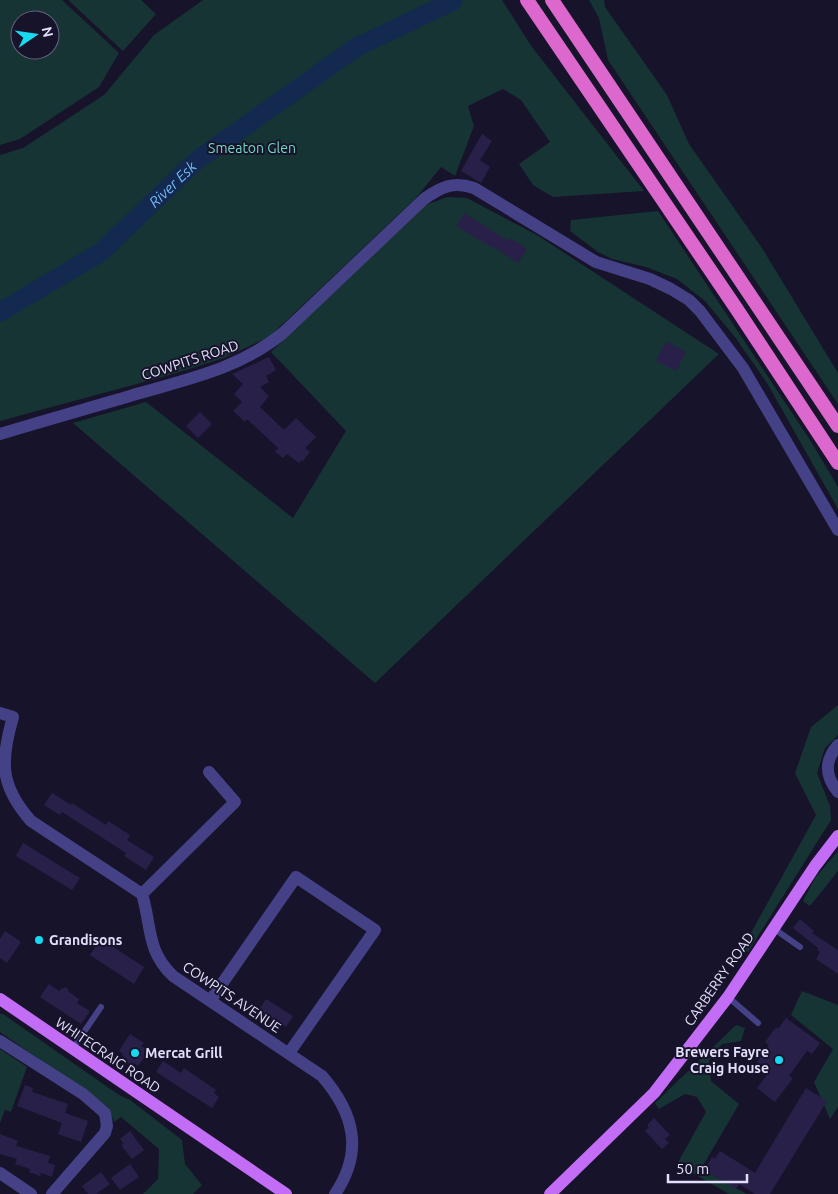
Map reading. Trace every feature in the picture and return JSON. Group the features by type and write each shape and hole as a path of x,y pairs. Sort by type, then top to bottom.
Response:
{"highway":[{"path":"527,0 736,308 838,463"},
{"path":"554,3 838,426"}],"main road":[{"name":"CARBERRY ROAD","path":"550,1194 654,1093 728,998 815,866 838,836"},
{"name":"WHITECRAIG ROAD","path":"0,1000 286,1194"}],"street":[{"name":"COWPITS ROAD","path":"0,434 207,374 242,360 265,348 283,334 424,199 436,190 462,184 474,188 596,262 650,279 689,300 700,311 743,368 838,530"},
{"path":"0,713 13,717 3,748 2,764 3,779 17,808 31,821 142,894 235,802 210,772"},
{"path":"838,745 832,751 828,762 831,783 838,792"},
{"path":"210,1001 296,876 374,930 289,1054"},
{"name":"COWPITS AVENUE","path":"142,894 148,912 151,940 162,966 173,976 322,1076 336,1092 346,1110 351,1127 351,1150 347,1171 335,1194"},
{"path":"0,1041 83,1094 105,1113 107,1126 105,1133 52,1194"},
{"path":"0,1173 31,1194"}],"lane":[{"path":"773,928 800,947"},
{"path":"728,998 758,1023"},
{"path":"73,1048 101,1007"}],"green space":[{"path":"0,0 62,0 119,53 99,87 20,139 0,145"},
{"path":"68,0 141,0 156,14 123,51"},
{"name":"Smeaton Glen","path":"203,0 502,0 532,47 644,191 553,197 533,185 519,164 550,142 521,100 503,89 468,106 474,126 455,176 441,167 416,198 269,337 224,358 170,375 0,421 0,155 23,148 104,95 154,35"},
{"path":"589,0 604,0 605,7 667,95 689,144 762,248 838,373 838,404 608,60 599,18"},
{"path":"447,197 467,198 537,235 719,354 375,683 73,423 146,402 293,518 346,431 271,352 426,205"},
{"path":"658,211 810,440 838,487 838,509 767,383 735,337 705,301 677,279 646,267 612,259 598,252 570,231 571,220"},
{"path":"838,705 838,735 825,748 817,773 830,806 831,820 748,952 742,949 816,815 795,773 811,727"},
{"path":"838,851 838,871 810,906 803,901 815,878"},
{"path":"802,991 838,1005 838,1107 830,1119 814,1082 833,1049 791,1015"},
{"path":"0,1014 3,1014 119,1095 130,1100 182,1140 185,1164 202,1185 193,1194 143,1194 158,1179 159,1149 121,1117 114,1122 108,1107 0,1032"},
{"path":"736,1025 745,1028 741,1041 722,1044 709,1060 711,1081 739,1104 701,1169 747,1194 729,1194 677,1164 706,1112 697,1097 685,1094 659,1109 655,1103"},
{"path":"0,1049 27,1067 11,1112 5,1110 0,1123"}],"building":[{"path":"482,134 492,141 480,160 490,167 481,183 461,171"},
{"path":"464,213 509,241 510,238 527,249 518,263 456,226"},
{"path":"666,341 686,352 676,371 656,361"},
{"path":"269,357 276,370 266,376 269,382 260,387 269,396 260,407 284,430 296,418 316,437 305,448 310,452 299,463 287,454 283,458 275,452 278,448 247,419 245,422 233,411 242,402 234,394 243,384 232,374"},
{"path":"200,412 212,424 198,438 186,426"},
{"path":"52,793 71,805 72,803 106,825 108,821 130,835 127,840 154,857 146,870 124,856 126,853 62,812 60,815 44,805"},
{"path":"23,843 80,878 72,890 16,856"},
{"path":"800,919 814,931 812,933 838,950 838,974 816,959 820,952 817,950 818,948 793,928"},
{"path":"5,931 21,942 7,963 0,958 0,939"},
{"path":"101,939 144,967 134,984 90,955"},
{"path":"49,984 59,991 67,987 68,991 79,999 77,1003 90,1011 81,1024 40,997"},
{"path":"266,999 293,1016 286,1027 259,1010"},
{"name":"Brewers Fayre Craig House","path":"786,1018 820,1043 812,1054 807,1051 789,1076 793,1078 775,1102 757,1088 770,1071 757,1062 769,1045 765,1042 776,1027 778,1029"},
{"name":"Mercat Grill","path":"130,1034 144,1043 141,1046 149,1051 138,1066 134,1063 127,1063 123,1054 119,1051"},
{"path":"163,1061 181,1073 184,1068 216,1090 214,1093 219,1097 212,1108 156,1072"},
{"path":"25,1085 33,1088 32,1092 68,1104 65,1113 88,1121 81,1142 58,1134 62,1123 17,1106"},
{"path":"806,1088 827,1101 770,1194 755,1194 739,1184 736,1189 704,1170 712,1157 715,1159 720,1151 755,1173"},
{"path":"654,1118 670,1135 665,1139 669,1143 662,1149 645,1131 649,1127 647,1125"},
{"path":"130,1131 144,1150 132,1159 121,1145 124,1144 120,1139"},
{"path":"0,1134 18,1141 16,1146 50,1156 48,1163 55,1165 52,1177 41,1173 40,1176 29,1172 30,1169 15,1164 17,1159 0,1154"},
{"path":"130,1164 139,1177 120,1190 111,1178"},
{"path":"101,1172 110,1184 96,1194 88,1194 82,1186"}],"waterway":[{"name":"River Esk","path":"0,312 101,252 196,161 355,48 453,0"}],"place":[{"name":"Grandisons","path":"39,940"},
{"name":"Mercat Grill","path":"135,1053"},
{"name":"Brewers Fayre Craig House","path":"779,1060"}]}
